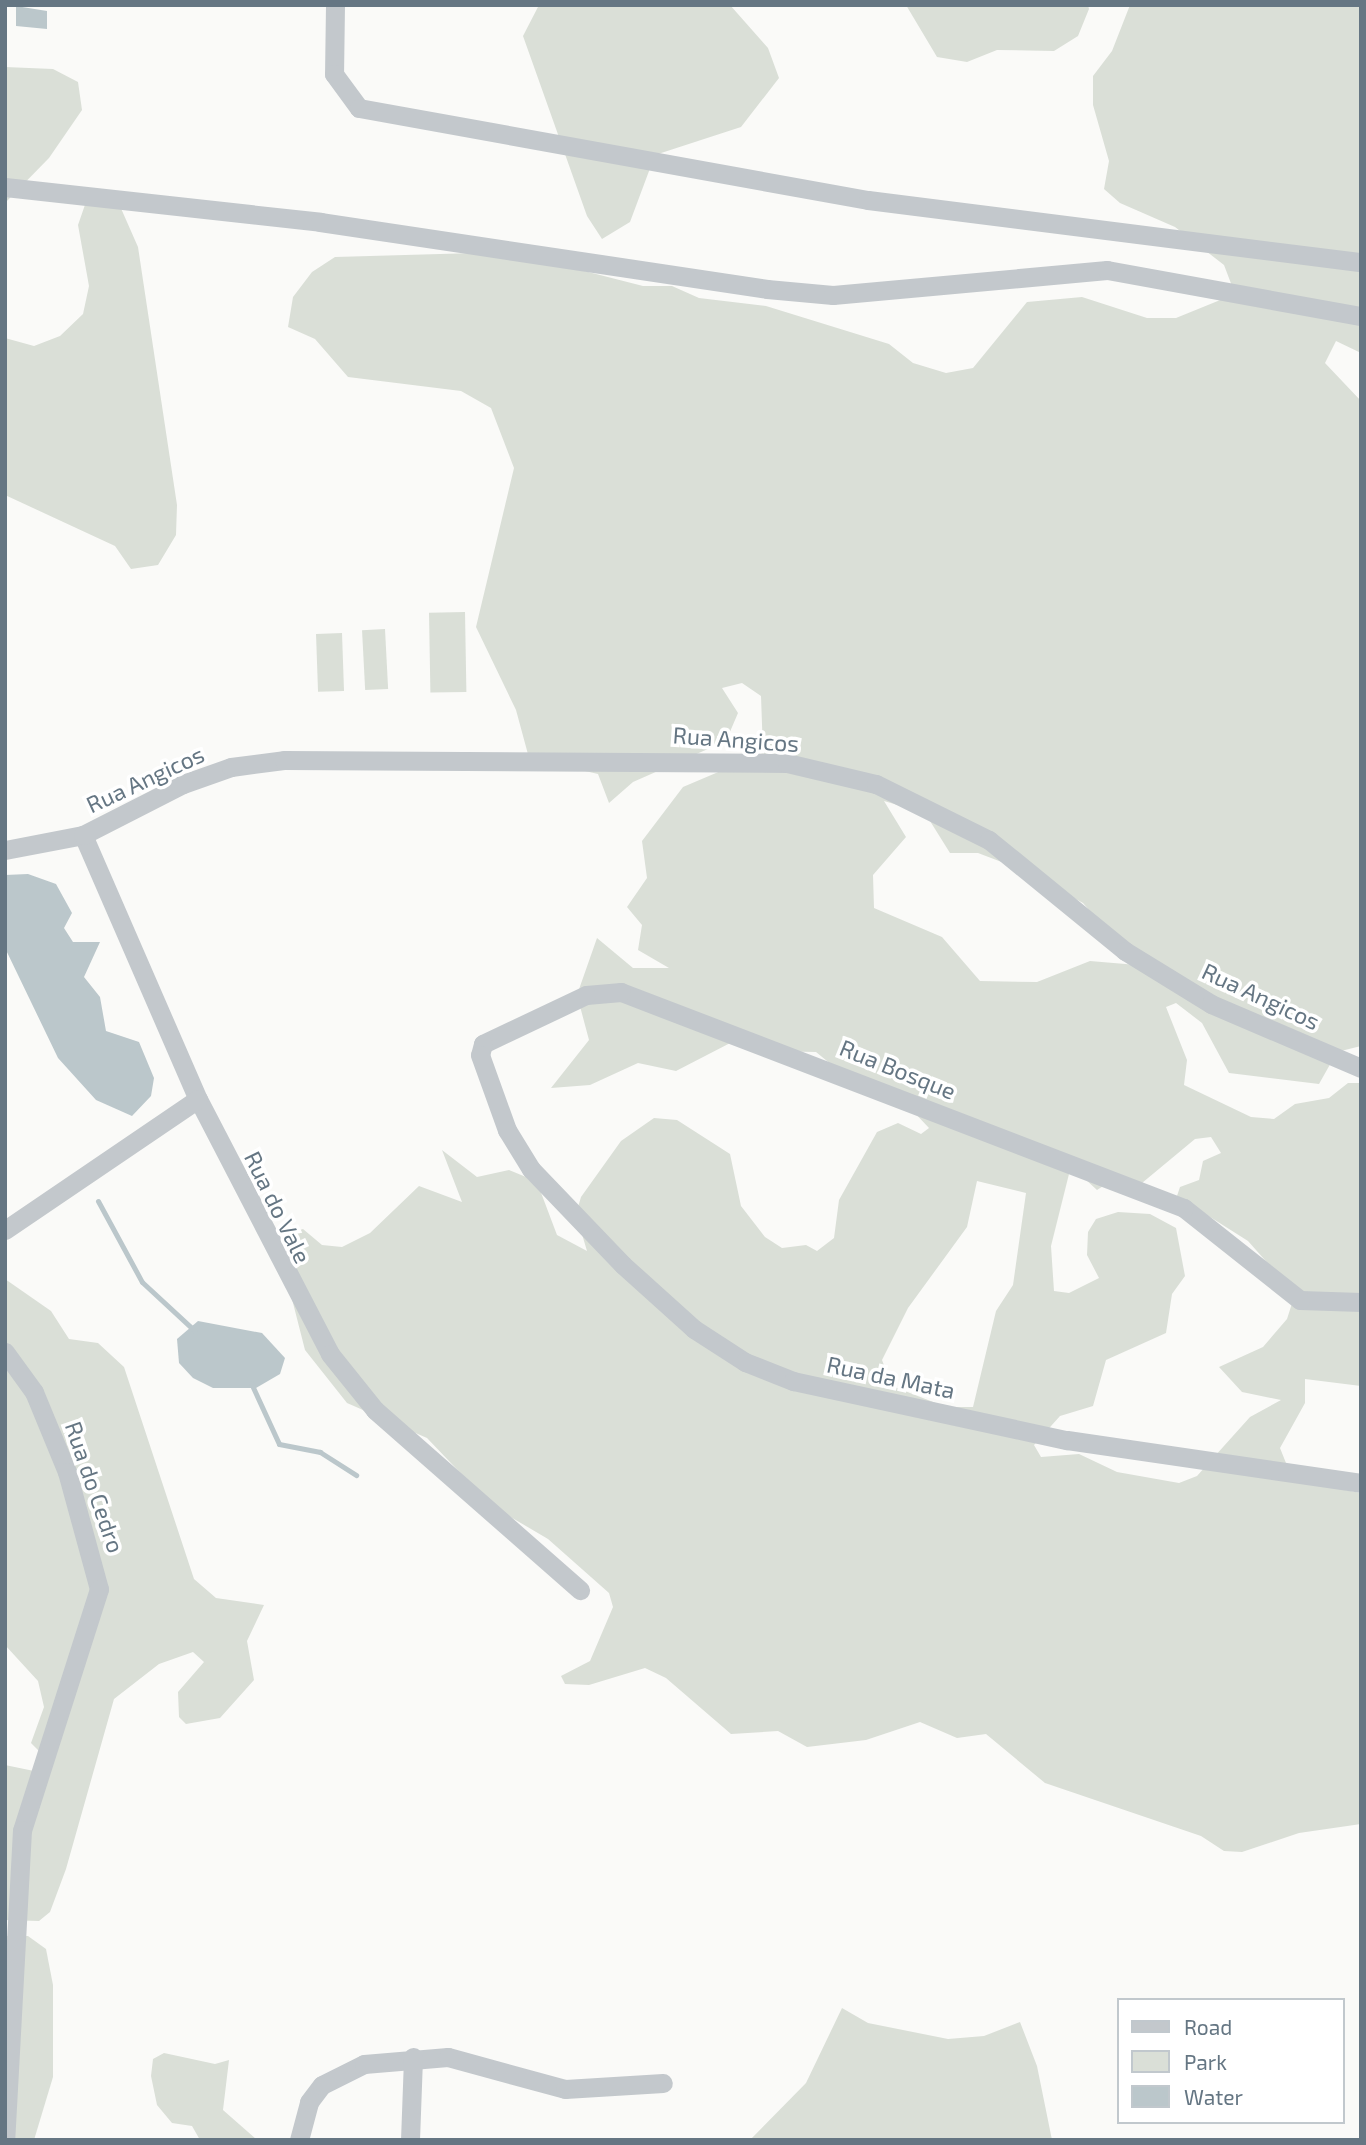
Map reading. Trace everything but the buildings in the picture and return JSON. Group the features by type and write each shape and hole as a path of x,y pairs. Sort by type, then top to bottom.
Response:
{"street":[{"path":"335,5 334,74 359,108 868,200 1361,261"},
{"path":"5,187 320,222 833,295 1074,270 1135,274 1361,316"},
{"name":"Rua Angicos","path":"83,835 183,784 231,767 284,760 787,763 876,785 989,840 1125,951 1211,1004 1361,1068"},
{"path":"5,850 83,835"},
{"name":"Rua do Vale","path":"83,835 198,1099 330,1354 375,1410 580,1590"},
{"name":"Rua Bosque","path":"507,1130 480,1055 483,1044 586,995 621,992 1184,1208 1300,1300 1361,1302"},
{"path":"5,1230 198,1099"},
{"name":"Rua da Mata","path":"507,1130 569,1213 694,1329 745,1362 793,1381 1067,1440 1361,1483"},
{"name":"Rua do Cedro","path":"5,1352 34,1392 62,1461 97,1564 100,1588 22,1830 5,2140"},
{"path":"299,2140 309,2102 331,2079 364,2063 413,2057 468,2060 565,2089 663,2083"},
{"path":"410,2140 413,2057"}],"green space":[{"path":"539,5 730,5 768,48 779,78 741,127 655,155 630,222 602,239 587,216 523,36"},
{"path":"906,5 1088,5 1089,9 1078,36 1054,51 997,50 967,62 937,57"},
{"path":"1130,5 1361,5 1361,353 1336,341 1325,363 1361,401 1361,1046 1337,1052 1319,1084 1229,1073 1202,1023 1176,1003 1166,1007 1187,1060 1184,1085 1251,1117 1274,1119 1295,1104 1329,1098 1348,1083 1361,1083 1361,1386 1305,1379 1305,1403 1280,1448 1286,1463 1324,1486 1361,1493 1361,1824 1299,1833 1242,1852 1224,1851 1201,1836 1045,1783 986,1734 957,1738 920,1722 866,1740 807,1747 778,1731 731,1734 666,1678 645,1668 589,1685 565,1684 561,1676 590,1661 613,1607 609,1593 548,1539 492,1506 427,1438 347,1403 305,1350 279,1248 283,1235 303,1229 322,1245 342,1247 370,1233 419,1186 462,1202 442,1150 477,1177 509,1170 526,1177 540,1190 557,1235 587,1251 576,1214 581,1197 621,1141 654,1118 677,1120 730,1154 741,1206 765,1237 782,1248 806,1245 817,1251 834,1238 839,1200 877,1132 898,1123 921,1134 929,1128 911,1109 849,1079 816,1052 764,1051 736,1040 676,1071 638,1063 590,1085 551,1088 589,1040 577,995 597,938 633,968 669,968 638,950 642,925 627,907 647,878 642,841 683,787 763,753 761,696 742,683 722,688 738,713 726,741 633,782 609,803 598,774 529,758 516,710 476,627 514,468 491,408 461,391 348,377 315,339 288,327 293,297 312,272 335,257 510,252 643,286 672,286 699,298 766,306 889,344 913,363 946,373 973,368 1027,302 1082,297 1147,318 1176,318 1235,294 1224,265 1175,227 1120,203 1104,189 1109,161 1093,105 1093,76 1112,51","holes":["884,801 925,813 950,853 978,853 1025,871 1083,903 1137,965 1090,961 1037,982 980,981 942,937 874,908 873,875 906,837","1211,1137 1221,1153 1203,1161 1199,1180 1180,1187 1177,1196 1248,1241 1295,1294 1287,1319 1263,1347 1219,1367 1242,1392 1281,1400 1250,1417 1197,1476 1179,1483 1117,1472 1079,1454 1041,1457 1034,1445 1060,1416 1093,1406 1106,1360 1166,1333 1172,1294 1185,1276 1176,1228 1150,1214 1118,1212 1096,1219 1088,1232 1087,1255 1099,1278 1069,1293 1054,1291 1051,1246 1071,1166 1097,1190 1111,1181 1142,1183 1195,1139","977,1181 1026,1193 1013,1285 996,1311 973,1407 946,1407 892,1386 882,1360 908,1308 967,1227"]},
{"path":"5,67 53,69 78,82 82,110 49,158 5,203"},
{"path":"116,197 138,247 177,505 176,535 158,565 131,569 115,546 5,495 5,338 34,346 60,336 83,314 89,286 78,225 87,199"},
{"path":"465,612 466,692 430,693 429,613"},
{"path":"385,629 388,689 365,690 362,630"},
{"path":"342,633 344,691 318,692 316,634"},
{"path":"5,1279 51,1311 69,1339 98,1343 124,1367 194,1579 216,1598 264,1605 247,1641 254,1680 220,1718 186,1724 179,1717 178,1692 204,1662 193,1652 159,1664 114,1699 66,1869 50,1912 39,1921 5,1920 5,1765 34,1771 40,1752 31,1743 44,1707 38,1681 5,1645"},
{"path":"5,1936 28,1936 46,1949 53,1985 53,2077 34,2140 5,2140"},
{"path":"842,2008 868,2023 948,2039 984,2036 1020,2022 1037,2066 1052,2140 750,2140 806,2083"},
{"path":"164,2053 215,2064 229,2060 223,2110 257,2140 200,2140 192,2126 172,2123 157,2105 151,2076 153,2059"}],"water":[{"path":"16,6 47,11 47,29 16,26"},
{"path":"28,874 56,884 72,913 64,928 73,942 100,942 84,977 100,997 106,1031 139,1042 154,1078 151,1096 132,1116 96,1100 58,1058 5,948 5,875"},
{"path":"198,1321 262,1333 285,1358 280,1374 256,1388 213,1388 193,1378 179,1363 177,1339"}],"waterway":[{"path":"98,1201 142,1282 195,1331"},
{"path":"251,1383 279,1444 320,1452 356,1475"}]}
